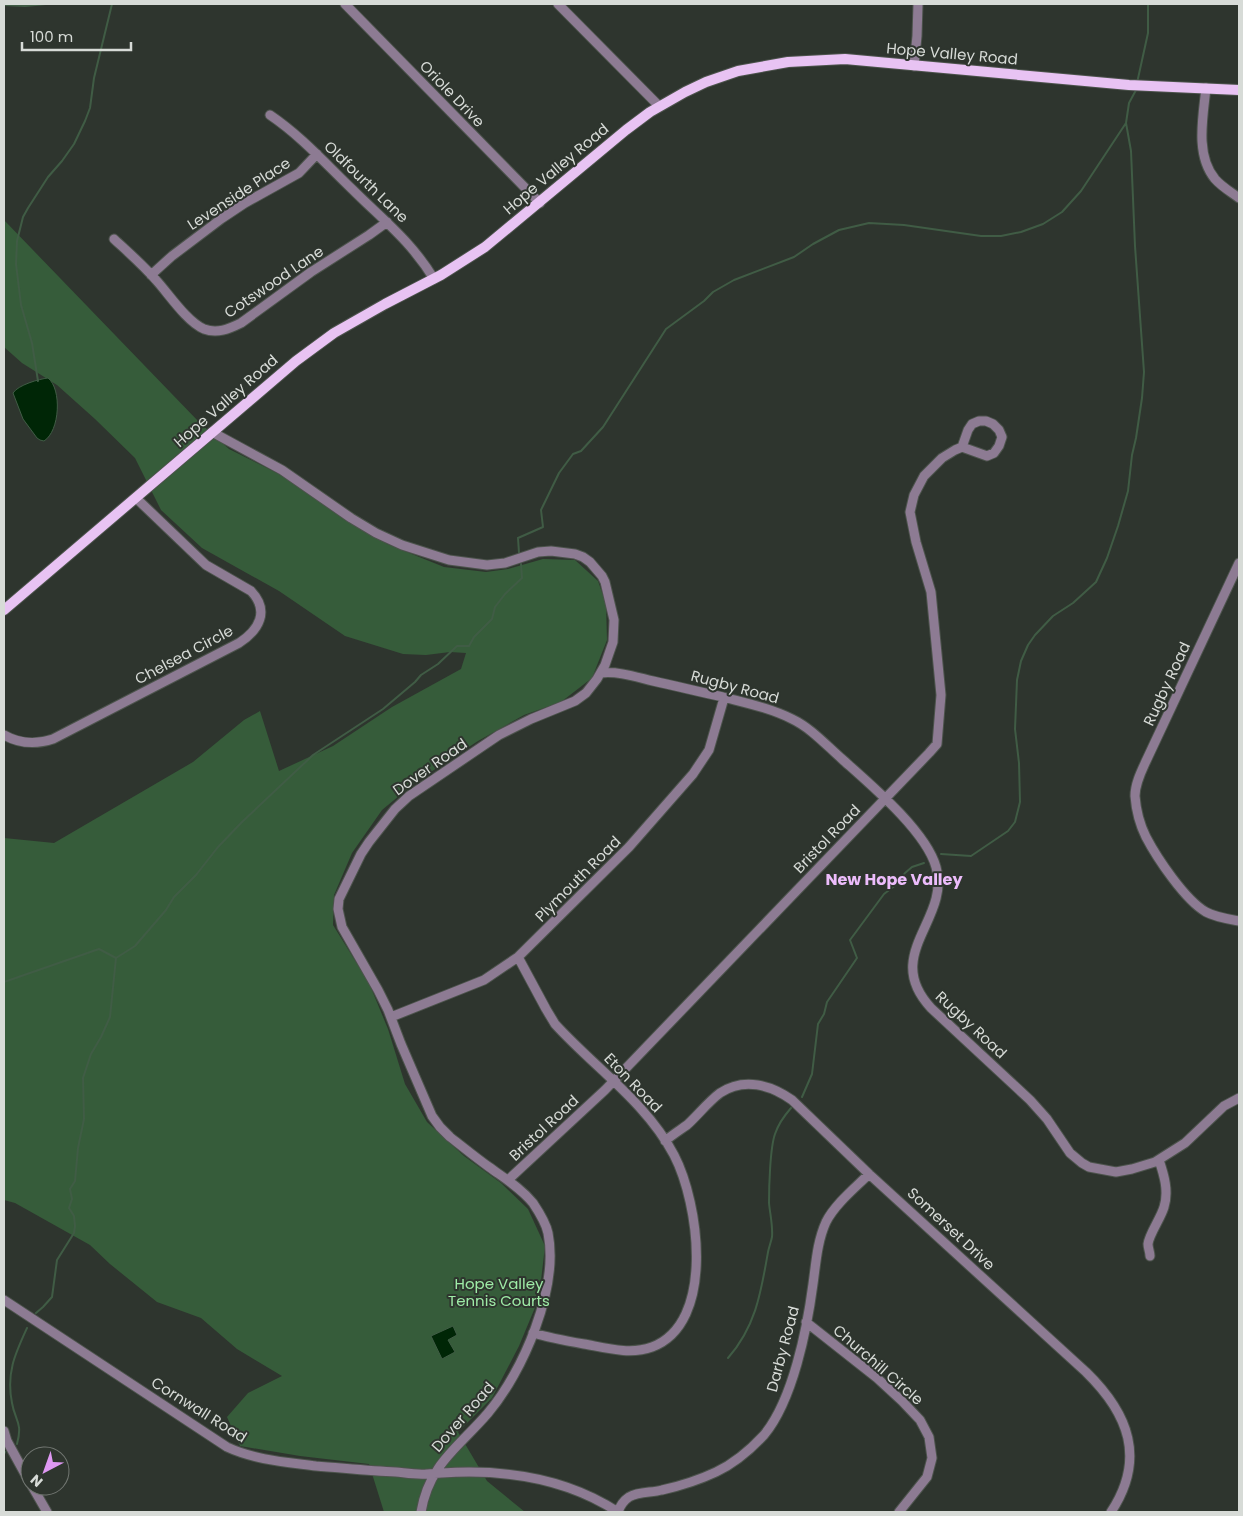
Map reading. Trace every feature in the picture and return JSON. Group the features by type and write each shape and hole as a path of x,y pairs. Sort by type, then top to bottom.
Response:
{"main road":[{"name":"Hope Valley Road","path":"4,610 320,342 363,316 434,279 485,247 626,130 659,106 706,82 738,71 770,64 806,60 844,60 1129,85 1239,90"}],"street":[{"name":"Oriole Drive","path":"345,4 540,203"},
{"path":"558,4 659,106"},
{"path":"914,66 918,4"},
{"path":"1206,88 1202,123 1204,154 1212,176 1239,198"},
{"name":"Oldfourth Lane","path":"270,115 285,125 317,154 387,222 411,247 434,279"},
{"name":"Levenside Place","path":"151,275 172,256 221,219 245,203 299,173 317,154"},
{"name":"Cotswood Lane","path":"114,240 151,275 193,322 204,329 218,331 228,330 241,323 311,272 387,222"},
{"path":"986,420 993,424 999,430 1002,438 1000,446 994,453 987,456 962,447 968,430 972,424 979,421 986,420"},
{"name":"Dover Road","path":"212,432 282,470 376,533 402,545 461,563 487,565 504,563 538,552 565,552 583,557 590,562 602,576 610,599 614,620 613,642 601,673 586,693 575,702 531,718 499,735 408,796 361,854 339,899 339,918 346,934 378,990 427,1106 440,1127 479,1160 520,1190 533,1203 543,1219 549,1236 550,1272 547,1291 533,1332 517,1369 501,1396 480,1423 447,1456 428,1489 421,1512"},
{"name":"Bristol Road","path":"508,1180 614,1081 937,744 941,695 931,592 916,542 910,512 914,495 924,476 942,458 962,447"},
{"name":"Chelsea Circle","path":"4,735 30,744 53,739 239,643 249,637 260,621 258,601 251,591 206,565 136,498"},
{"name":"Rugby Road","path":"1239,563 1147,759 1135,794 1139,817 1146,836 1185,895 1200,909 1208,913 1239,921"},
{"name":"Rugby Road","path":"601,673 611,672 756,705 791,718 802,724 908,822 927,847 936,865 938,875 934,903 913,960 913,976 922,999 1030,1100 1047,1120 1062,1143 1082,1164 1116,1172 1148,1165 1185,1143 1224,1106 1239,1098"},
{"name":"Plymouth Road","path":"391,1018 484,980 518,957 629,847 693,774 709,750 724,698"},
{"name":"Eton Road","path":"518,957 556,1024 641,1108 674,1156 686,1187 694,1219 696,1258 694,1286 688,1308 680,1324 670,1336 653,1346 627,1351 566,1341 533,1332"},
{"name":"Somerset Drive","path":"665,1141 686,1125 722,1092 735,1086 759,1084 772,1088 792,1100 869,1174 1086,1372 1111,1399 1120,1415 1127,1434 1130,1452 1125,1486 1110,1512"},
{"path":"1150,1256 1148,1244 1150,1236 1165,1206 1165,1176 1159,1160"},
{"name":"Darby Road","path":"618,1512 623,1502 635,1495 682,1485 716,1472 734,1461 764,1435 789,1390 806,1322 817,1248 826,1222 839,1204 869,1174"},
{"name":"Cornwall Road","path":"4,1300 227,1447 240,1453 302,1464 382,1472 427,1474 489,1473 525,1476 582,1493 618,1512"},
{"name":"Churchill Circle","path":"806,1322 877,1378 902,1401 920,1420 929,1438 932,1458 927,1477 899,1512"},
{"path":"4,1431 7,1441 20,1465"},
{"path":"38,1496 47,1512"}],"green space":[{"name":"Hope Valley Tennis Courts","path":"4,220 199,422 229,449 283,476 387,544 444,567 486,572 508,569 543,559 575,560 598,581 606,604 607,640 592,678 561,702 524,715 478,741 417,781 382,810 352,853 334,895 333,925 369,983 388,1029 405,1084 427,1122 464,1156 501,1183 528,1209 545,1246 539,1298 519,1346 492,1398 458,1432 487,1481 525,1512 384,1512 369,1464 300,1456 240,1446 227,1417 248,1393 282,1376 237,1349 201,1318 157,1302 110,1264 90,1245 15,1203 4,1200 4,838 54,843 193,762 244,720 260,711 279,771 333,746 392,707 461,669 466,653 403,654 345,636 279,591 202,548 161,510 135,458 57,385 22,363 4,347"}],"shaded area":[{"path":"48,378 53,383 56,391 57,410 53,428 44,441 37,438 23,419 13,393 24,385"},
{"path":"453,1326 457,1335 448,1340 455,1352 442,1359 431,1336"}],"waterway":[{"path":"4,5 46,4"},
{"path":"38,381 32,343 21,305 16,264 17,241 23,217 28,208 48,177 74,144 85,121 90,108 94,78 112,4"},
{"path":"1137,83 1148,33 1148,4"},
{"path":"941,854 971,856 1008,831 1015,822 1020,802 1019,763 1015,729 1017,680 1021,661 1035,635 1053,616 1073,603 1096,582 1107,558 1128,491 1144,372 1135,246 1131,151 1126,123 1129,103 1136,90"},
{"path":"519,553 518,538 543,527 541,510 559,473 573,454 581,451 603,427 666,329 704,301 713,292 734,280 794,257 839,230 869,223 904,225 981,236 1001,236 1021,232 1043,224 1062,212 1081,191 1126,123"},
{"path":"116,958 135,946 166,910 174,897 196,875 218,847 313,755 383,709 457,646 469,646 474,637 492,619 495,607 505,594 522,578 521,564"},
{"path":"802,1097 812,1074 818,1024 824,1014 827,1002 857,958 850,940 884,894 897,884 912,867 924,863"},
{"path":"4,982 99,949 116,958"},
{"path":"36,1313 52,1297 57,1260 74,1233 74,1216 69,1208 72,1199 70,1189 75,1181 78,1148 84,1119 83,1078 91,1054 110,1017 116,958"},
{"path":"728,1358 745,1334 760,1295 772,1237 769,1196 773,1140 776,1131 791,1108"},
{"path":"17,1444 19,1426 13,1409 10,1382 15,1355 27,1328"}],"district":[{"name":"New Hope Valley","path":"894,879"}]}
